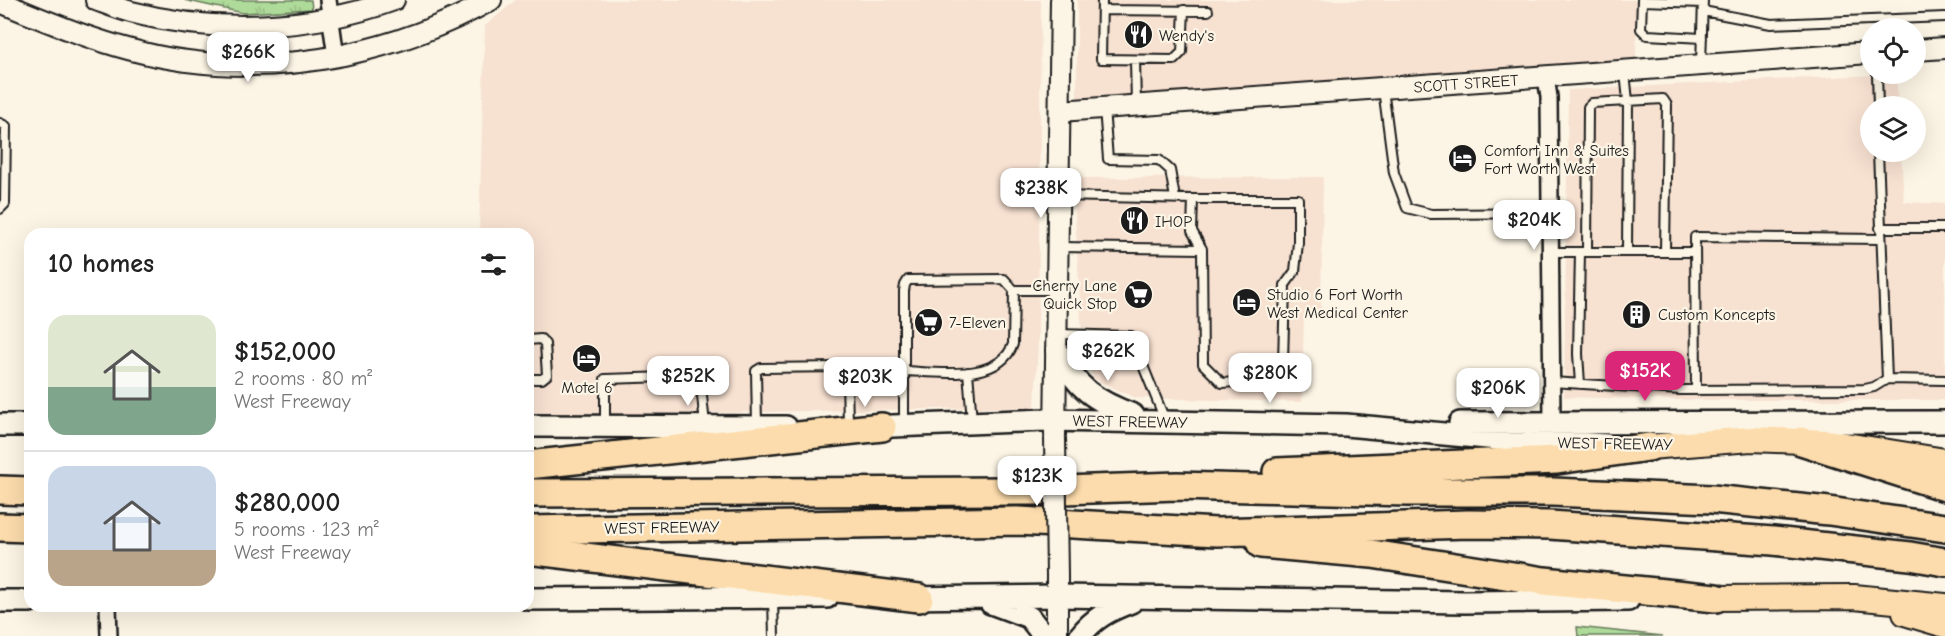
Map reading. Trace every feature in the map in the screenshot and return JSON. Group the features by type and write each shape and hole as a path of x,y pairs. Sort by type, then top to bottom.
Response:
{"highway":[{"path":"534,464 758,433 893,427"},
{"path":"1802,441 1945,487"},
{"path":"1177,486 1213,475 1557,460 1649,447"},
{"name":"WEST FREEWAY","path":"534,493 1035,491 1177,486 1396,492 1623,493 1829,511 1945,528"},
{"path":"0,490 24,490"},
{"name":"WEST FREEWAY","path":"534,530 1019,521 1217,532 1468,524 1550,525 1773,541 1945,562"},
{"path":"0,527 24,528"},
{"path":"1217,532 1268,546 1372,554 1544,581 1716,598"},
{"path":"534,551 919,598"}],"main road":[{"path":"1058,343 1068,372 1084,389 1109,406 1159,421"},
{"name":"WEST FREEWAY","path":"893,427 972,423 1055,429 1159,421 1346,425 1520,441 1649,447 1751,439 1827,442 1945,461"},
{"path":"1346,425 1552,422 1945,422"},
{"path":"0,425 24,425"},
{"path":"534,426 705,427 758,433"},
{"path":"534,599 1057,596 1465,602 1854,597 1945,606"},
{"path":"976,597 1029,617 1044,636"},
{"path":"1854,597 1945,625"},
{"path":"1080,636 1090,623 1106,611 1141,598"},
{"path":"0,600 24,601"}],"street":[{"path":"96,0 130,12 196,24 261,26 329,9 367,10 394,0"},
{"path":"0,2 116,45 188,61 259,65 336,57 423,33 455,20 491,0"},
{"path":"1058,636 1055,429 1059,290 1061,0"},
{"path":"329,9 336,57"},
{"path":"1926,49 1945,48"},
{"name":"SCOTT STREET","path":"1060,111 1860,54"},
{"path":"1546,78 1549,97 1552,422"},
{"path":"108,612 109,636"}],"lane":[{"path":"1102,0 1101,59 1166,61 1179,57 1182,52 1184,10"},
{"path":"1702,38 1647,35 1641,29 1642,0 1703,4 1771,24 1945,17"},
{"path":"1701,66 1703,4"},
{"path":"1102,10 1208,11"},
{"path":"1135,60 1136,106"},
{"path":"1625,72 1628,101 1627,252"},
{"path":"1383,89 1394,173 1407,208 1431,214 1550,213"},
{"path":"1581,384 1578,354 1584,252 1588,107 1592,103 1663,99 1667,105 1665,252"},
{"path":"1104,108 1108,159 1159,160 1170,170 1175,198"},
{"path":"0,123 6,126 5,204 0,209"},
{"path":"1878,162 1887,379"},
{"path":"1060,196 1298,199 1298,243 1295,271 1285,285 1283,362 1274,382 1248,382"},
{"path":"1193,199 1192,231 1202,249 1203,364 1222,383 1235,382"},
{"path":"1880,228 1945,228"},
{"path":"1696,390 1695,237 1880,239"},
{"path":"1059,247 1202,249"},
{"path":"1550,252 1695,252"},
{"path":"893,427 904,371 905,285 908,280 1004,279 1014,290 1013,344 1010,352 993,367 968,372 904,371"},
{"path":"1014,290 1059,290"},
{"path":"1058,343 1131,336 1159,421"},
{"path":"534,340 541,339 545,344 546,375 542,379 534,379"},
{"path":"758,433 756,371 761,368 841,367 847,376 848,429"},
{"path":"968,372 972,423"},
{"path":"604,426 605,379 700,376 705,427"},
{"path":"1551,382 1696,390 1865,389 1874,387 1887,379 1945,380"},
{"path":"773,597 774,636"}],"shaded area":[{"path":"516,0 1041,0 1038,342 1035,407 534,416 534,228 479,228 485,26"},
{"path":"1077,0 1637,0 1636,58 1077,99"},
{"path":"1860,76 1860,84 1897,84 1897,96 1860,96 1860,162 1902,162 1904,202 1945,204 1945,400 1679,400 1564,397 1568,90"},
{"path":"1323,177 1321,311 1304,313 1302,402 1136,398 1094,379 1083,352 1073,178"}],"green space":[{"path":"184,0 311,0 312,9 243,13"},
{"path":"1577,627 1663,636 1578,636"}],"place":[{"name":"Wendy's","path":"1138,35"},
{"name":"Comfort Inn & Suites Fort Worth West","path":"1463,159"},
{"name":"IHOP","path":"1134,221"},
{"name":"Cherry Lane Quick Stop","path":"1138,294"},
{"name":"Studio 6 Fort Worth West Medical Center","path":"1246,303"},
{"name":"Custom Koncepts","path":"1637,314"},
{"name":"7-Eleven","path":"928,322"},
{"name":"Motel 6","path":"587,359"}]}
